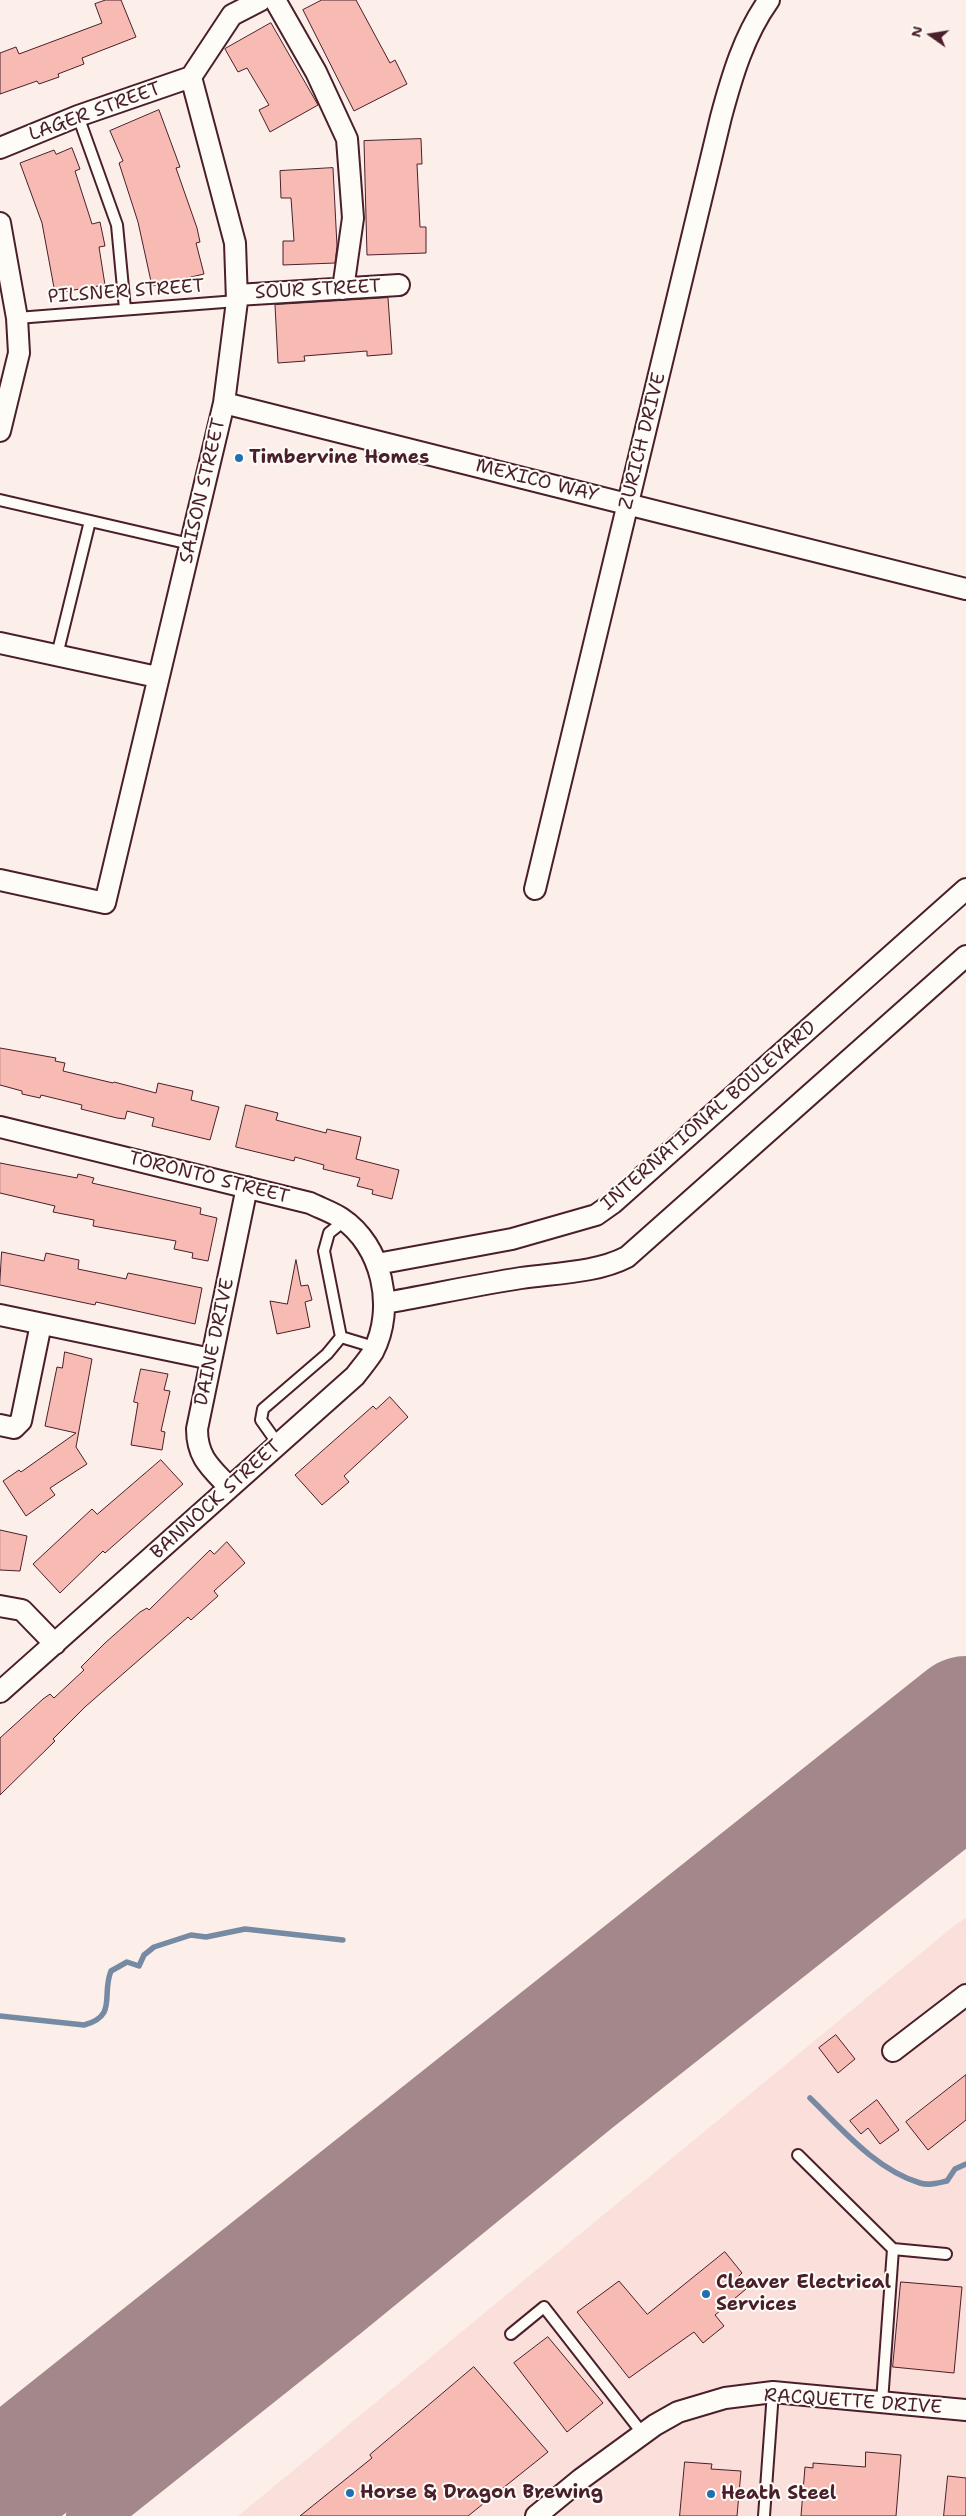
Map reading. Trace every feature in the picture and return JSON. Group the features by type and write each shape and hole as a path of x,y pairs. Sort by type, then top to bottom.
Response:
{"street":[{"path":"191,77 232,15 261,0"},
{"path":"275,0 316,72 347,140 353,218 343,289"},
{"name":"ZURICH DRIVE","path":"535,889 730,83 735,67 759,14 769,0"},
{"name":"LAGER STREET","path":"0,148 78,116 191,77"},
{"name":"SAISON STREET","path":"0,880 105,903 157,677 224,403 237,298 235,243 191,77"},
{"path":"0,223 17,318 18,353 0,431"},
{"name":"SOUR STREET","path":"237,298 399,285"},
{"name":"MEXICO WAY","path":"224,403 966,589"},
{"path":"0,643 157,677"},
{"name":"INTERNATIONAL BOULEVARD","path":"379,1272 512,1239 596,1215 613,1203 966,889"},
{"path":"385,1303 596,1267 616,1263 627,1257 966,956"},
{"name":"TORONTO STREET","path":"0,1127 310,1203 344,1221 369,1247 379,1272"},
{"name":"DAINE DRIVE","path":"229,1487 203,1460 197,1444 197,1429 247,1187"},
{"name":"BANNOCK STREET","path":"0,1692 355,1376 374,1348 385,1303 379,1272"},
{"path":"0,1315 211,1359"},
{"path":"0,1425 14,1428 21,1421 41,1324"},
{"path":"0,1606 22,1610 55,1644"},
{"path":"893,2051 966,1995"},
{"name":"RACQUETTE DRIVE","path":"536,2516 581,2479 643,2434 678,2412 725,2398 773,2392 966,2410"}],"lane":[{"path":"78,116 117,225 126,310"},
{"name":"PILSNER STREET","path":"17,318 126,310 237,298"},
{"path":"0,500 190,544"},
{"path":"57,655 90,521"},
{"path":"278,1444 261,1420 263,1409 327,1354 340,1337 324,1251 329,1233 344,1221"},
{"path":"340,1337 374,1348"},
{"path":"798,2155 893,2249 946,2254"},
{"path":"882,2402 893,2249"},
{"path":"511,2334 544,2307 643,2434"},
{"path":"764,2516 773,2392"}],"shaded area":[{"path":"966,1918 966,2516 238,2516 955,1925"}],"building":[{"path":"106,0 121,0 136,37 82,58 84,64 58,74 59,77 39,84 37,81 0,94 0,53 16,47 19,54 102,23 95,4"},
{"path":"322,0 356,0 390,63 395,60 407,84 354,111 303,10"},
{"path":"271,23 318,105 270,132 259,110 269,105 247,68 238,72 225,49"},
{"path":"159,110 180,167 176,168 197,228 200,242 196,243 204,274 152,286 138,222 119,163 123,161 110,131"},
{"path":"421,139 422,164 417,164 420,227 426,227 426,253 367,255 364,141"},
{"path":"72,148 80,169 75,171 92,224 100,222 105,246 99,247 105,285 55,293 42,223 20,163 54,150 56,154"},
{"path":"333,168 337,246 335,263 283,265 283,241 294,241 291,198 281,198 280,171"},
{"path":"388,298 392,354 367,356 367,351 304,356 305,361 278,363 275,305"},
{"path":"0,1048 56,1058 55,1061 65,1063 63,1071 156,1093 158,1083 193,1091 191,1100 219,1107 210,1140 152,1126 154,1118 127,1111 125,1119 117,1118 81,1109 82,1105 41,1095 40,1098 22,1094 22,1091 0,1085"},
{"path":"246,1105 278,1113 276,1120 326,1133 327,1129 361,1137 356,1159 399,1170 392,1199 372,1194 373,1190 357,1186 360,1178 323,1169 324,1165 295,1157 294,1161 236,1147"},
{"path":"0,1163 77,1178 78,1174 94,1178 92,1183 201,1208 200,1214 217,1218 208,1261 192,1258 193,1253 174,1249 176,1241 93,1226 94,1220 53,1212 55,1206 0,1193"},
{"path":"2,1252 44,1261 46,1253 79,1260 78,1269 126,1279 128,1273 202,1288 195,1324 96,1302 95,1305 0,1285"},
{"path":"296,1260 301,1286 308,1285 312,1300 305,1302 310,1327 277,1334 270,1301 287,1304"},
{"path":"65,1352 92,1359 76,1447 87,1464 50,1488 55,1495 26,1516 3,1481 19,1470 21,1472 76,1433 45,1426 57,1367 62,1368"},
{"path":"141,1369 168,1374 164,1390 170,1391 161,1431 165,1432 162,1450 131,1445 138,1403 134,1402"},
{"path":"390,1397 408,1417 344,1476 349,1482 322,1505 295,1475 373,1406 376,1409"},
{"path":"161,1460 183,1484 105,1553 103,1551 60,1593 33,1564 92,1509 97,1514"},
{"path":"0,1530 27,1536 20,1571 0,1570"},
{"path":"227,1542 245,1563 214,1591 218,1596 191,1620 188,1617 85,1707 53,1739 55,1741 0,1795 0,1738 43,1699 50,1694 54,1698 84,1670 81,1667 105,1643 140,1612 147,1608 149,1610 210,1550 214,1554"},
{"path":"836,2035 855,2059 838,2073 819,2048"},
{"path":"966,2075 966,2120 928,2150 906,2122"},
{"path":"877,2100 899,2130 880,2144 868,2128 861,2134 850,2121"},
{"path":"725,2252 742,2273 736,2279 746,2289 715,2315 724,2326 703,2343 694,2332 629,2378 577,2312 619,2281 647,2314"},
{"path":"901,2282 962,2287 954,2373 893,2367"},
{"path":"548,2337 603,2403 567,2432 514,2363"},
{"path":"474,2367 548,2452 468,2516 300,2516 372,2458 370,2455"},
{"path":"866,2452 901,2455 896,2516 801,2516 805,2467 813,2468 813,2463 865,2467"},
{"name":"Heath Steel","path":"685,2462 712,2464 711,2469 741,2471 737,2516 680,2516"},
{"path":"948,2476 966,2478 966,2516 944,2516"}],"waterway":[{"path":"0,2016 84,2025 95,2021 105,2010 108,1980 111,1971 127,1962 139,1966 144,1955 154,1947 191,1935 206,1937 245,1929 343,1940"},
{"path":"810,2098 860,2147 888,2168 904,2177 923,2184 947,2181 955,2169 966,2164"}],"taxiway":[{"path":"91,2516 345,2314 596,2109 966,1817"}],"runway":[{"path":"0,2486 966,1718"}],"place":[{"name":"Timbervine Homes","path":"239,458"},
{"name":"Cleaver Electrical Services","path":"706,2294"},
{"name":"Horse & Dragon Brewing","path":"350,2493"},
{"name":"Heath Steel","path":"711,2494"}]}
